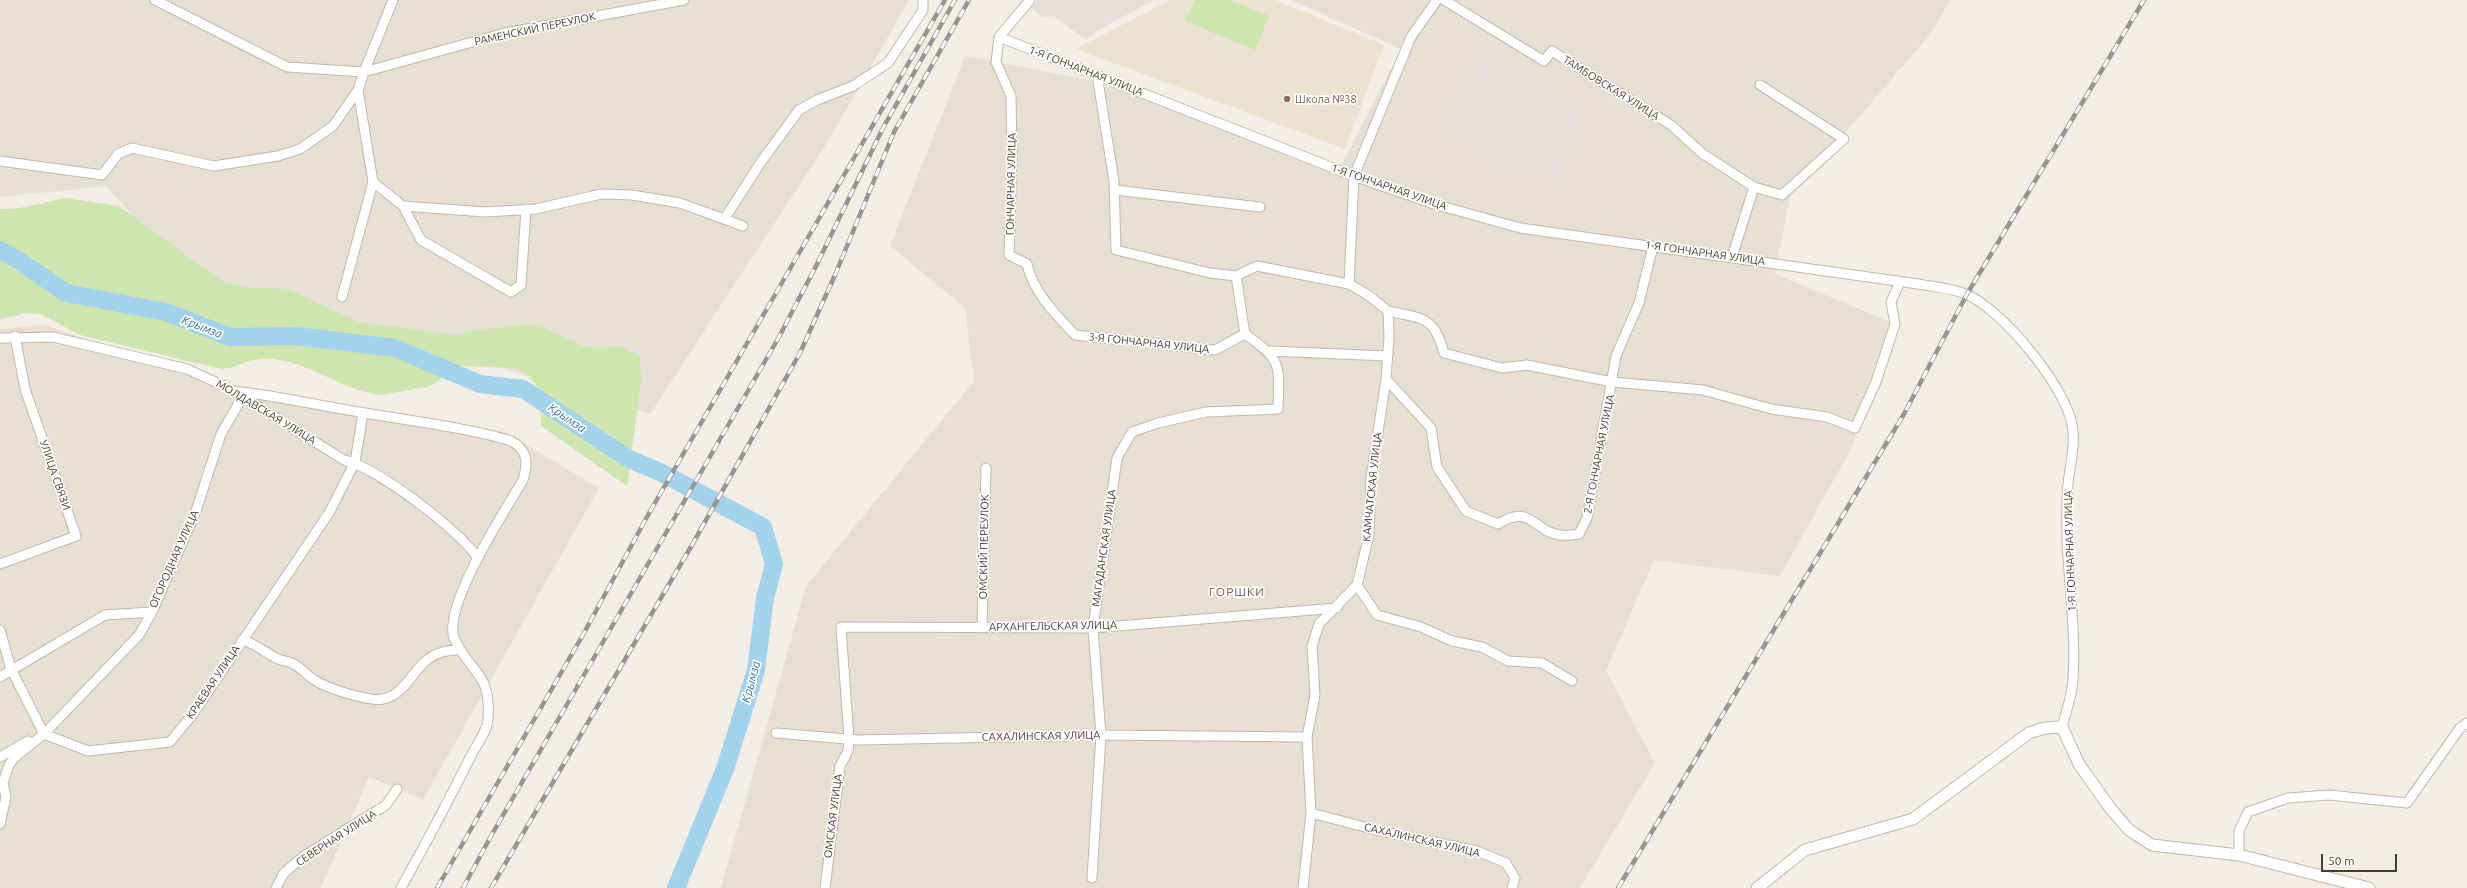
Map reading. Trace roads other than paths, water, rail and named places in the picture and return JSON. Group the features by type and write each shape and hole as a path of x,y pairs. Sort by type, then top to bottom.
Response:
{"street":[{"name":"РАМЕНСКИЙ ПЕРЕУЛОК","path":"156,0 287,67 364,72 505,33 684,0"},
{"path":"0,161 102,175 118,154 132,148 214,166 278,156 300,149 333,126 358,90 393,0"},
{"path":"726,218 739,195 798,110 817,100 853,86 888,63 923,10 923,0"},
{"path":"999,37 1030,0"},
{"path":"1349,284 1354,176 1411,37 1438,0"},
{"name":"ТАМБОВСКАЯ УЛИЦА","path":"1444,0 1544,61 1552,51 1670,125 1703,154 1754,187"},
{"name":"1-Я ГОНЧАРНАЯ УЛИЦА","path":"999,37 1354,176 1434,204 1520,228 1900,282 1967,294 1987,306 2003,319 2033,353 2062,399 2072,423 2073,444 2068,486 2067,538 2074,642 2073,682 2062,727"},
{"name":"ГОНЧАРНАЯ УЛИЦА","path":"999,37 996,62 1011,96 1012,158 1009,255 1027,264 1030,279 1057,316"},
{"path":"1097,75 1115,190 1116,250 1210,273 1236,276 1245,334 1269,351 1387,356"},
{"path":"1732,257 1754,187 1782,195 1844,139 1760,84"},
{"path":"342,297 373,182 358,90"},
{"path":"373,182 403,206 421,240 511,292 522,285 526,209"},
{"path":"1115,190 1260,207"},
{"path":"403,206 485,212 526,209 601,194 632,196 680,203 726,218 744,226"},
{"name":"2-Я ГОНЧАРНАЯ УЛИЦА","path":"1386,379 1431,428 1437,467 1466,511 1498,524 1510,516 1526,517 1560,535 1579,534 1587,518 1616,356 1639,303 1653,246"},
{"name":"2-Я ГОНЧАРНАЯ УЛИЦА","path":"1236,276 1257,266 1349,284 1368,295 1388,311 1421,318 1432,324 1439,334 1444,352 1502,368 1527,365 1612,382 1703,390 1771,409 1827,417 1855,428 1876,382 1895,324 1891,302 1900,282"},
{"path":"1386,379 1388,311"},
{"name":"3-Я ГОНЧАРНАЯ УЛИЦА","path":"1057,316 1075,335 1215,350 1245,334"},
{"name":"МОЛДАВСКАЯ УЛИЦА","path":"0,338 15,336 53,336 187,369 243,396 344,460 355,462 396,488 434,517 472,550 477,557"},
{"name":"УЛИЦА СВЯЗИ","path":"0,564 76,536 25,389 15,336"},
{"name":"МАГАДАНСКАЯ УЛИЦА","path":"1092,878 1101,735 1093,628 1117,458 1132,432 1158,423 1206,412 1278,409 1279,369 1269,351"},
{"name":"КАМЧАТСКАЯ УЛИЦА","path":"1303,888 1311,813 1307,737 1315,695 1312,646 1319,624 1337,608 1357,586 1369,535 1371,478 1386,379"},
{"path":"234,391 298,399 363,413 467,430 505,439 516,444 526,459 527,469 523,480 486,545 477,557 474,568 458,603 454,619 454,636 459,650 483,681 489,720 452,795 401,888"},
{"name":"ОГОРОДНАЯ УЛИЦА","path":"0,677 11,669 105,615 152,612 196,511 221,434 243,396"},
{"name":"КРАЕВАЯ УЛИЦА","path":"44,734 88,751 170,742 192,714 329,513 355,462 363,413"},
{"name":"ОМСКИЙ ПЕРЕУЛОК","path":"982,627 986,468"},
{"path":"1357,586 1377,615 1421,627 1452,641 1482,647 1508,661 1542,663 1572,681"},
{"name":"АРХАНГЕЛЬСКАЯ УЛИЦА","path":"841,627 1093,628 1337,608"},
{"path":"0,824 6,798 3,783 9,765 14,758 44,734 139,635 152,612"},
{"name":"ОМСКАЯ УЛИЦА","path":"824,888 840,766 848,751 849,739 841,627"},
{"path":"0,630 11,669 44,734"},
{"path":"242,640 276,658 292,663 323,684 370,699 383,699 396,693 423,662 435,653 448,649 459,650"},
{"path":"2239,855 2239,831 2248,812 2288,798 2329,795 2407,803 2460,728 2467,723"},
{"path":"1757,888 1805,850 1913,819 2029,733 2045,728 2062,727 2083,771 2110,808 2129,830 2140,839 2152,845 2239,855 2369,888"},
{"name":"САХАЛИНСКАЯ УЛИЦА","path":"776,733 849,739 1101,735 1307,737"},
{"path":"0,757 44,734"},
{"name":"СЕВЕРНАЯ УЛИЦА","path":"276,888 284,873 304,856 386,805 398,789"},
{"name":"САХАЛИНСКАЯ УЛИЦА","path":"1311,813 1376,830 1477,851 1506,863 1515,878 1512,888"}],"waterway":[{"name":"Крымза","path":"0,250 18,260 66,293 166,312 230,337 296,336 395,348 480,384 523,389 629,459 662,473 763,527 774,564 765,598 756,670 725,769 676,888"}],"railway":[{"path":"437,888 584,633 648,515 945,0"},
{"path":"463,888 491,836 779,337 816,266 883,128 955,0"},
{"path":"491,888 692,545 800,353 835,275 894,132 969,0"},
{"path":"1618,888 1904,414 1967,294 2144,0"}],"place":[{"name":"Школа №38","path":"1287,99"}],"district":[{"name":"ГОРШКИ","path":"1237,592"}]}
